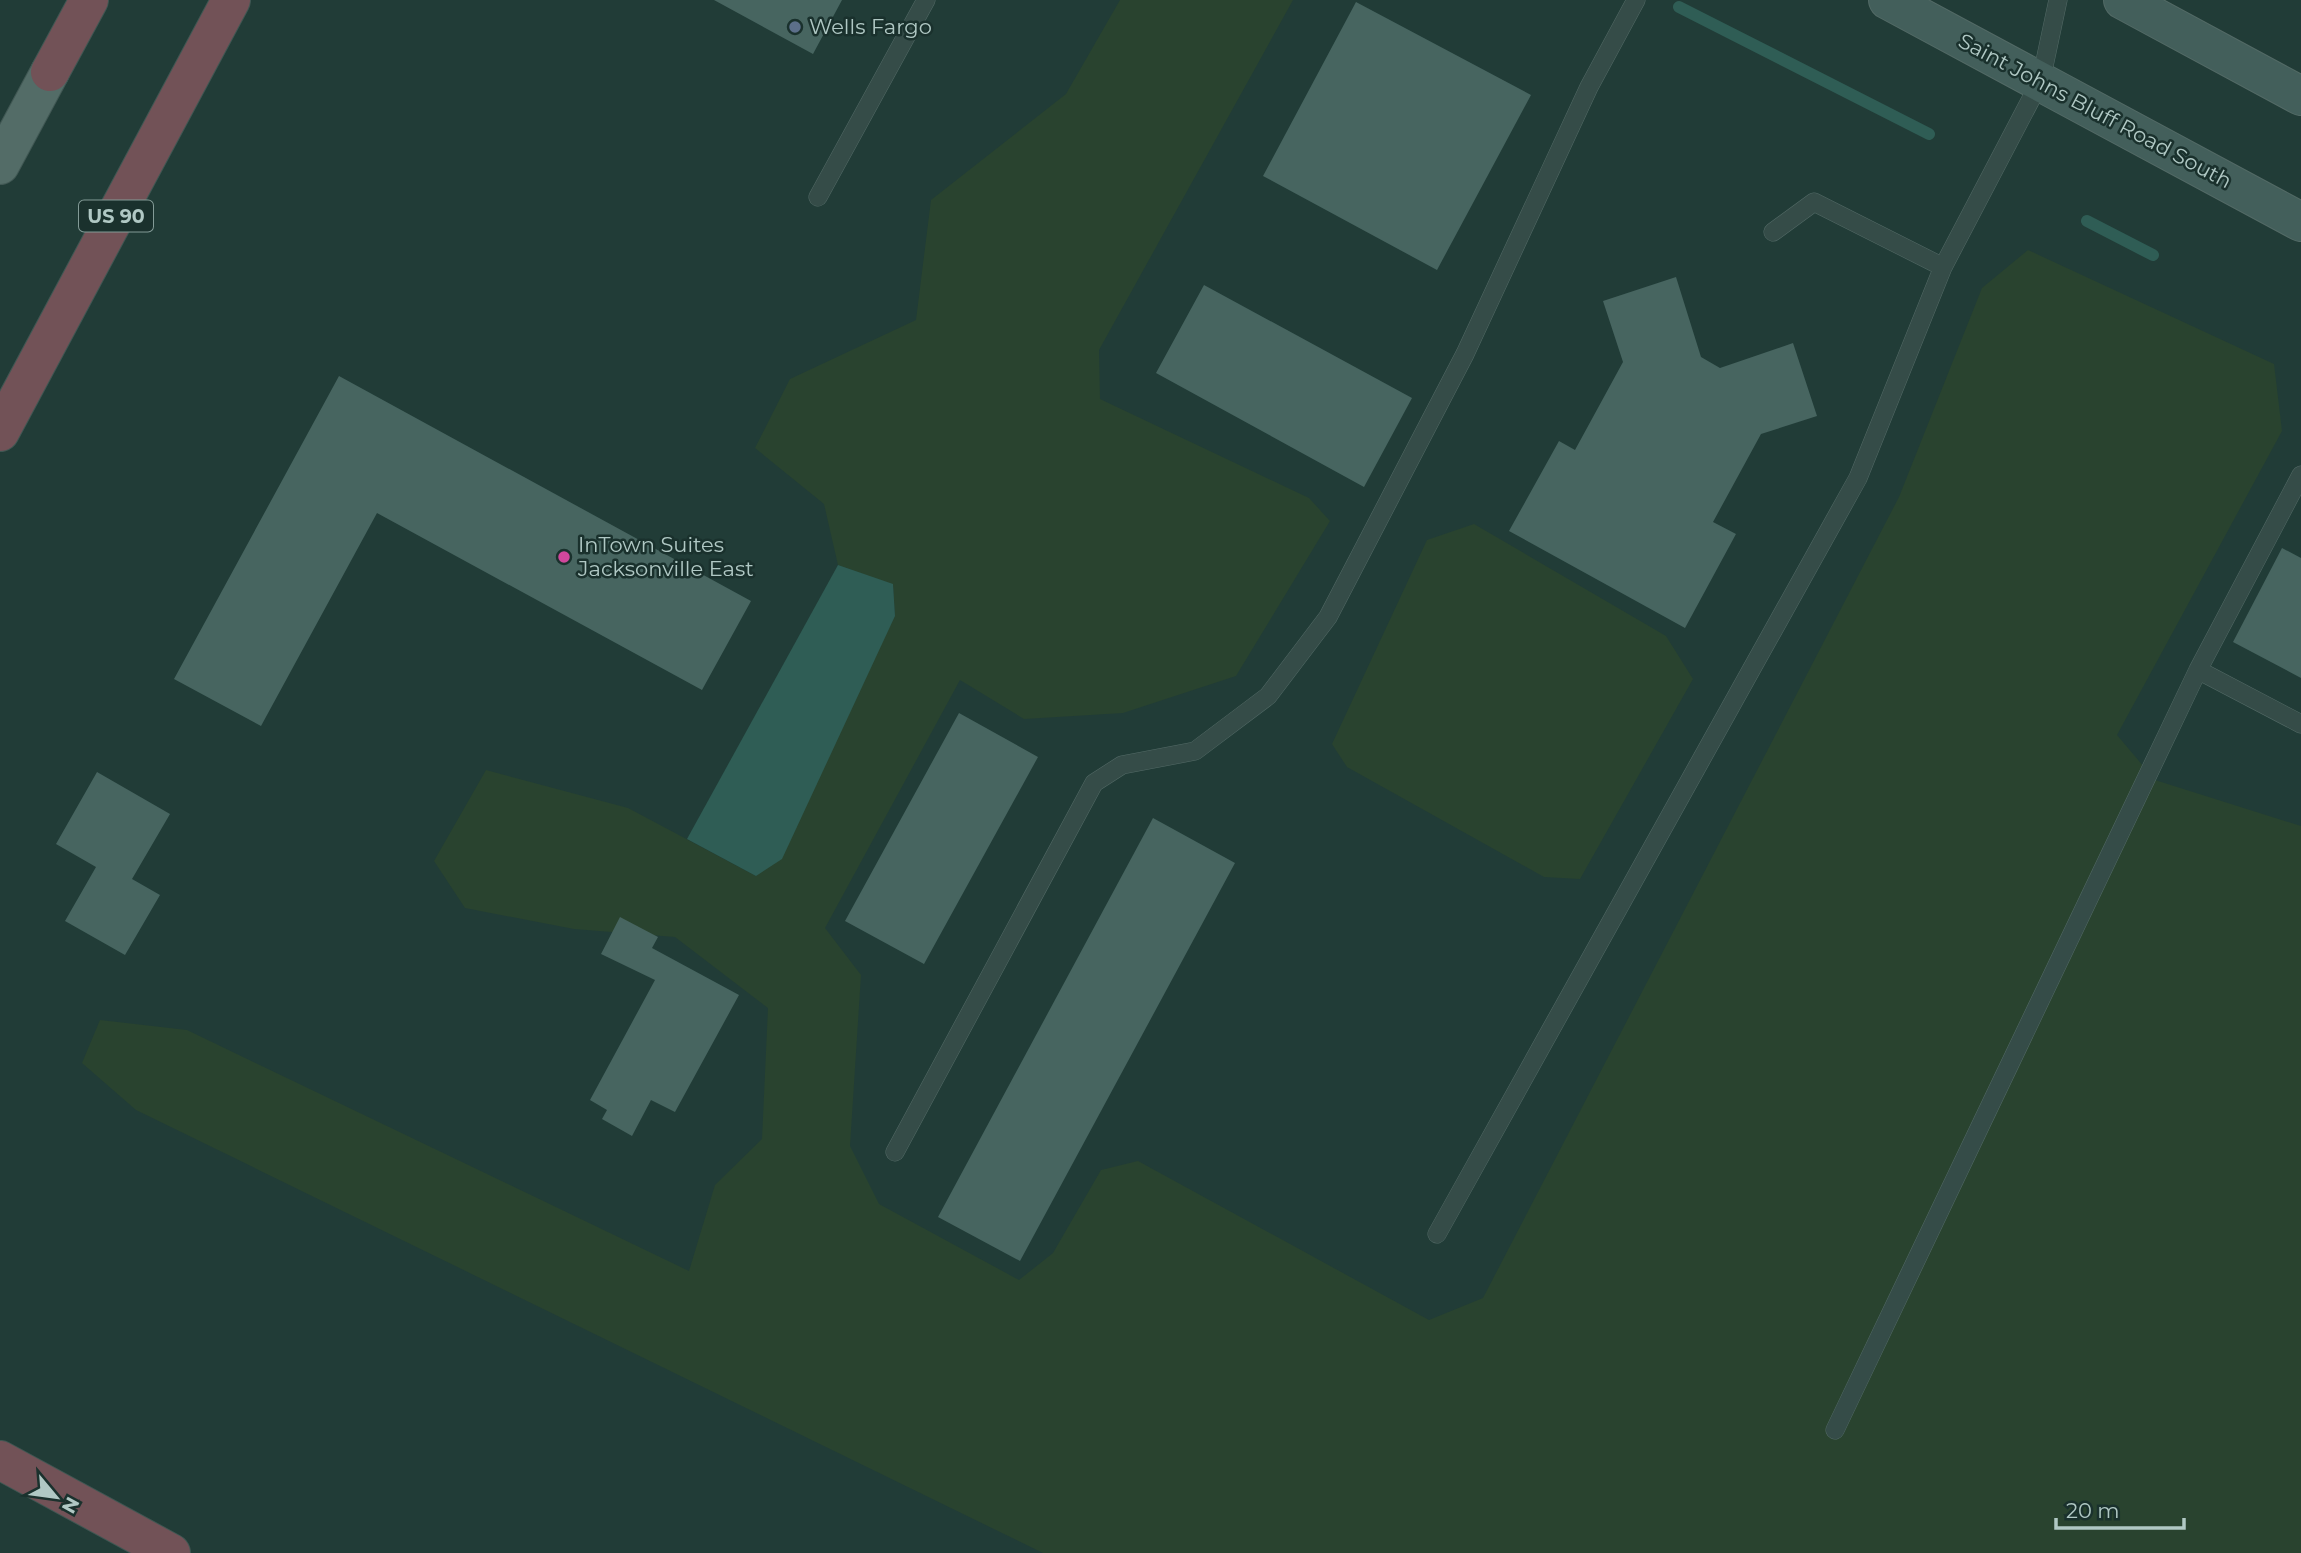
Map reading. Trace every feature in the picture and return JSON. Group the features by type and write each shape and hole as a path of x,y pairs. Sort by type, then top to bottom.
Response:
{"highway":[{"path":"50,72 89,0"},
{"name":"US 90","path":"0,432 231,0"},
{"path":"0,1460 171,1553"}],"main road":[{"name":"Saint Johns Bluff Road South","path":"1888,0 2301,222"},
{"path":"2123,0 2301,96"},
{"path":"0,165 50,72"}],"lane":[{"path":"818,197 926,0"},
{"path":"895,1152 1094,783 1122,765 1195,751 1268,696 1328,617 1465,354 1589,87 1636,0"},
{"path":"1437,1234 1858,478 1943,267 2041,80 2058,0"},
{"path":"1773,232 1814,202 1943,267"},
{"path":"1835,1430 2198,670 2301,475"},
{"path":"2198,670 2301,724"}],"shaded area":[{"path":"1120,0 1293,0 1099,350 1100,399 1309,498 1330,521 1236,676 1123,713 1024,719 960,680 825,928 861,975 850,1146 879,1204 1019,1280 1053,1253 1101,1170 1138,1161 1429,1320 1483,1298 1899,497 1982,288 2028,250 2274,364 2282,431 2117,735 2155,780 2301,826 2301,1553 1043,1553 136,1110 82,1063 100,1020 187,1030 689,1271 715,1185 762,1139 768,1008 675,937 574,929 465,908 434,861 486,770 628,808 756,876 895,616 893,585 838,565 824,504 755,448 790,379 916,320 931,200 1066,94"},
{"path":"1474,524 1666,636 1693,679 1580,879 1544,877 1347,767 1332,744 1427,540"},
{"path":"838,565 893,584 895,616 782,859 756,876 687,839"}],"building":[{"name":"Wells Fargo","path":"714,0 842,0 813,54"},
{"path":"1356,2 1531,95 1437,270 1263,176"},
{"path":"1676,277 1701,357 1720,368 1793,343 1817,416 1761,434 1713,522 1736,534 1685,628 1509,531 1559,441 1575,450 1623,362 1603,301"},
{"path":"1204,285 1412,398 1364,487 1156,373"},
{"name":"InTown Suites Jacksonville East","path":"339,376 751,601 702,690 377,513 261,726 174,679"},
{"path":"2282,548 2301,558 2301,678 2233,642"},
{"path":"959,713 1038,757 924,964 845,921"},
{"path":"97,772 170,814 132,879 160,895 125,955 65,921 96,867 56,844"},
{"path":"1153,818 1235,863 1020,1261 938,1217"},
{"path":"620,917 658,937 652,948 739,995 675,1112 651,1100 632,1136 602,1119 607,1110 590,1100 655,980 601,954"}],"waterway":[{"path":"1679,7 1929,134"},
{"path":"2087,221 2153,255"}],"place":[{"name":"Wells Fargo","path":"795,27"},
{"name":"InTown Suites Jacksonville East","path":"564,557"}]}
